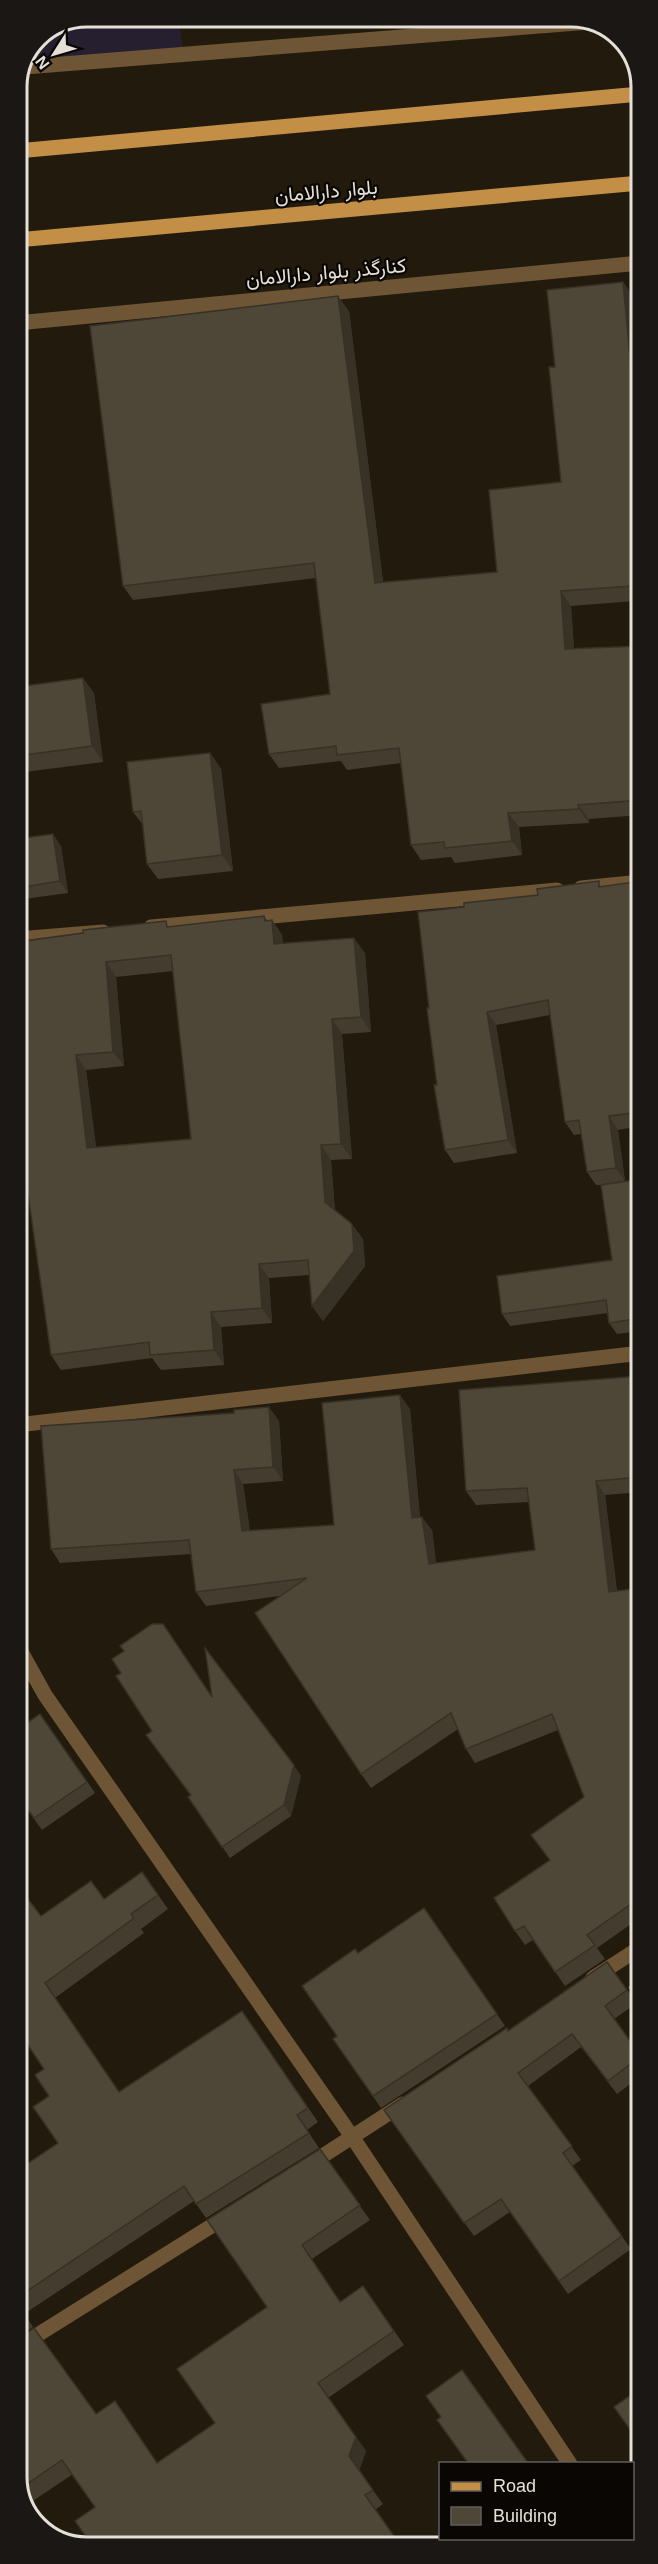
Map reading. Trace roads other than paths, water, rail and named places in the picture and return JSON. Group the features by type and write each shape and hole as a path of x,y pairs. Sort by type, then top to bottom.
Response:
{"main road":[{"path":"27,150 631,95"},
{"name":"بلوار دارالامان","path":"27,239 631,184"}],"street":[{"path":"31,67 528,27"},
{"name":"کنارگذر بلوار دارالامان","path":"27,322 631,264"},
{"path":"27,938 631,883"},
{"path":"27,1424 631,1354"},
{"path":"27,1663 45,1695 353,2138 569,2462"},
{"path":"577,1989 631,1954"},
{"path":"292,2176 411,2099"},
{"path":"27,2342 241,2208"}]}
